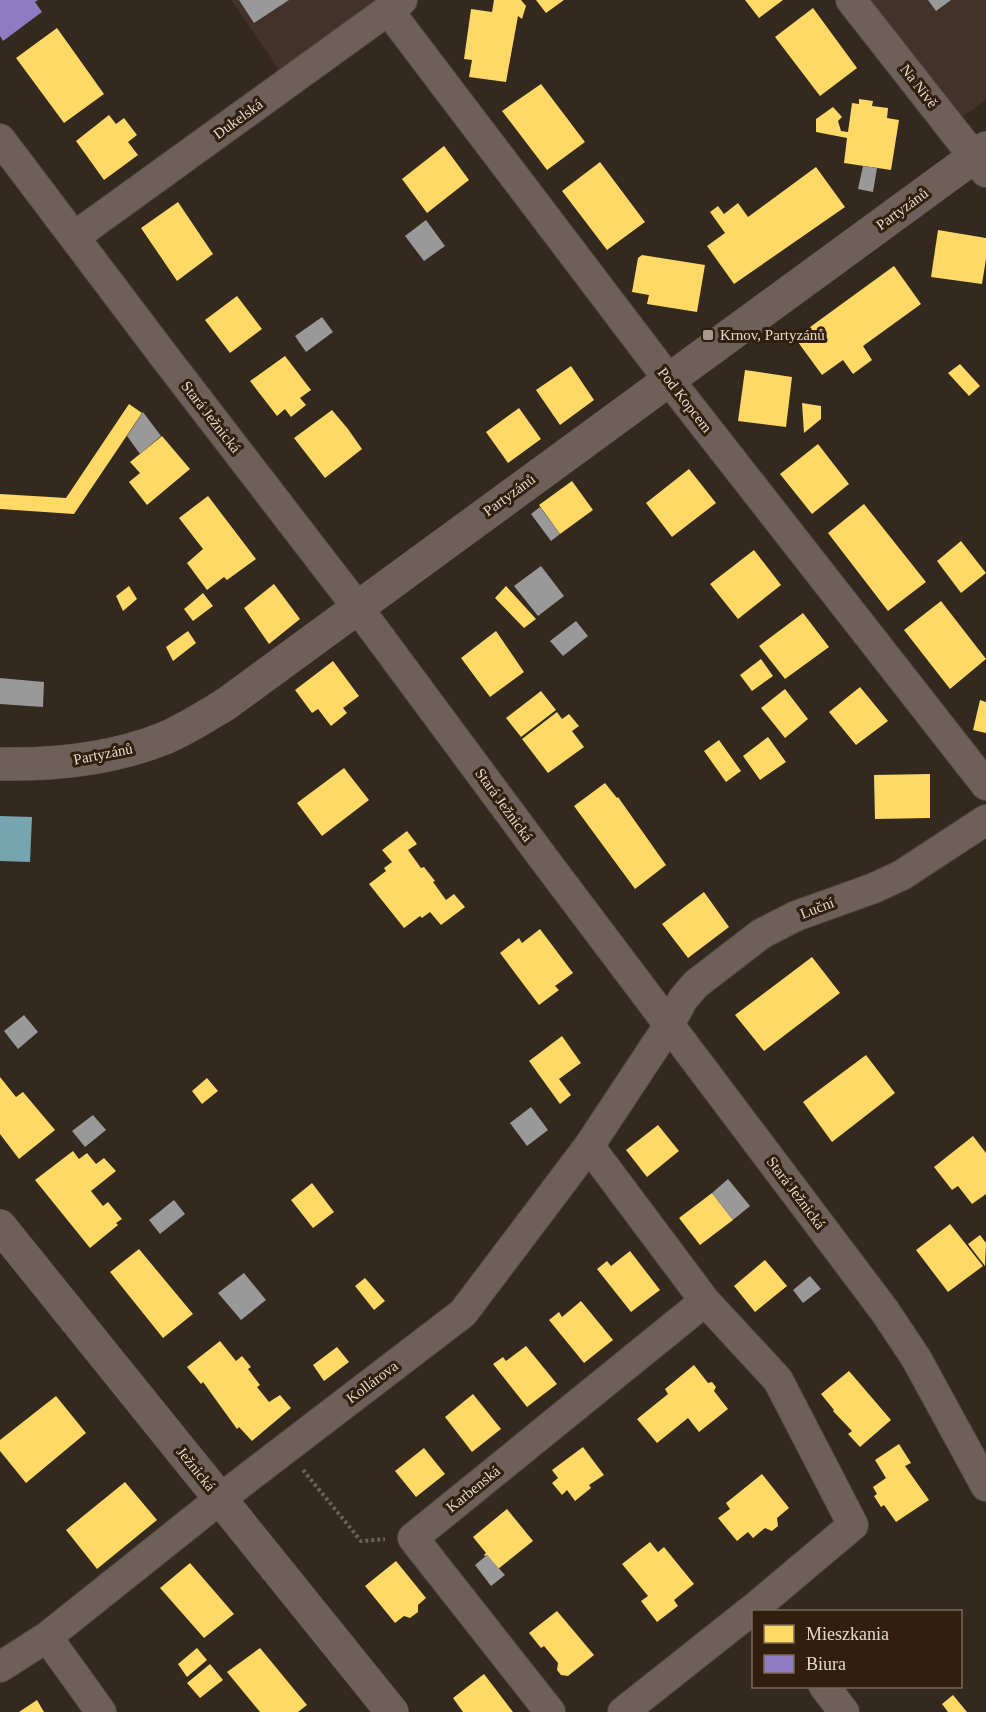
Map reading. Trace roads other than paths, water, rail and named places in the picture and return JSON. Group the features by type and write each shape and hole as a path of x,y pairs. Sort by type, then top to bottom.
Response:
{"street":[{"name":"Na Nivě","path":"851,0 982,159"},
{"name":"Dukelská","path":"74,237 395,5"},
{"name":"Pod Kopcem","path":"395,5 669,380 986,785"},
{"name":"Stará Ježnická","path":"0,139 358,608 884,1310 921,1366 986,1486"},
{"name":"Partyzánů","path":"0,764 59,762 99,757 134,749 165,738 193,724 245,691 464,528 669,380 982,159"},
{"name":"Luční","path":"669,1025 683,999 696,984 761,934 796,916 895,878 986,820"},
{"name":"Kollárova","path":"0,1667 47,1637 220,1499 463,1313 590,1146 669,1025"},
{"path":"590,1146 705,1301 778,1380 853,1525 761,1608"},
{"name":"Ježnická","path":"0,1226 392,1712"},
{"name":"Karbenská","path":"550,1712 413,1538 705,1301"},
{"path":"623,1712 752,1615"},
{"path":"47,1637 101,1712"},
{"path":"826,1688 844,1712"}],"place":[{"name":"Krnov, Partyzánů","path":"708,335"}]}
